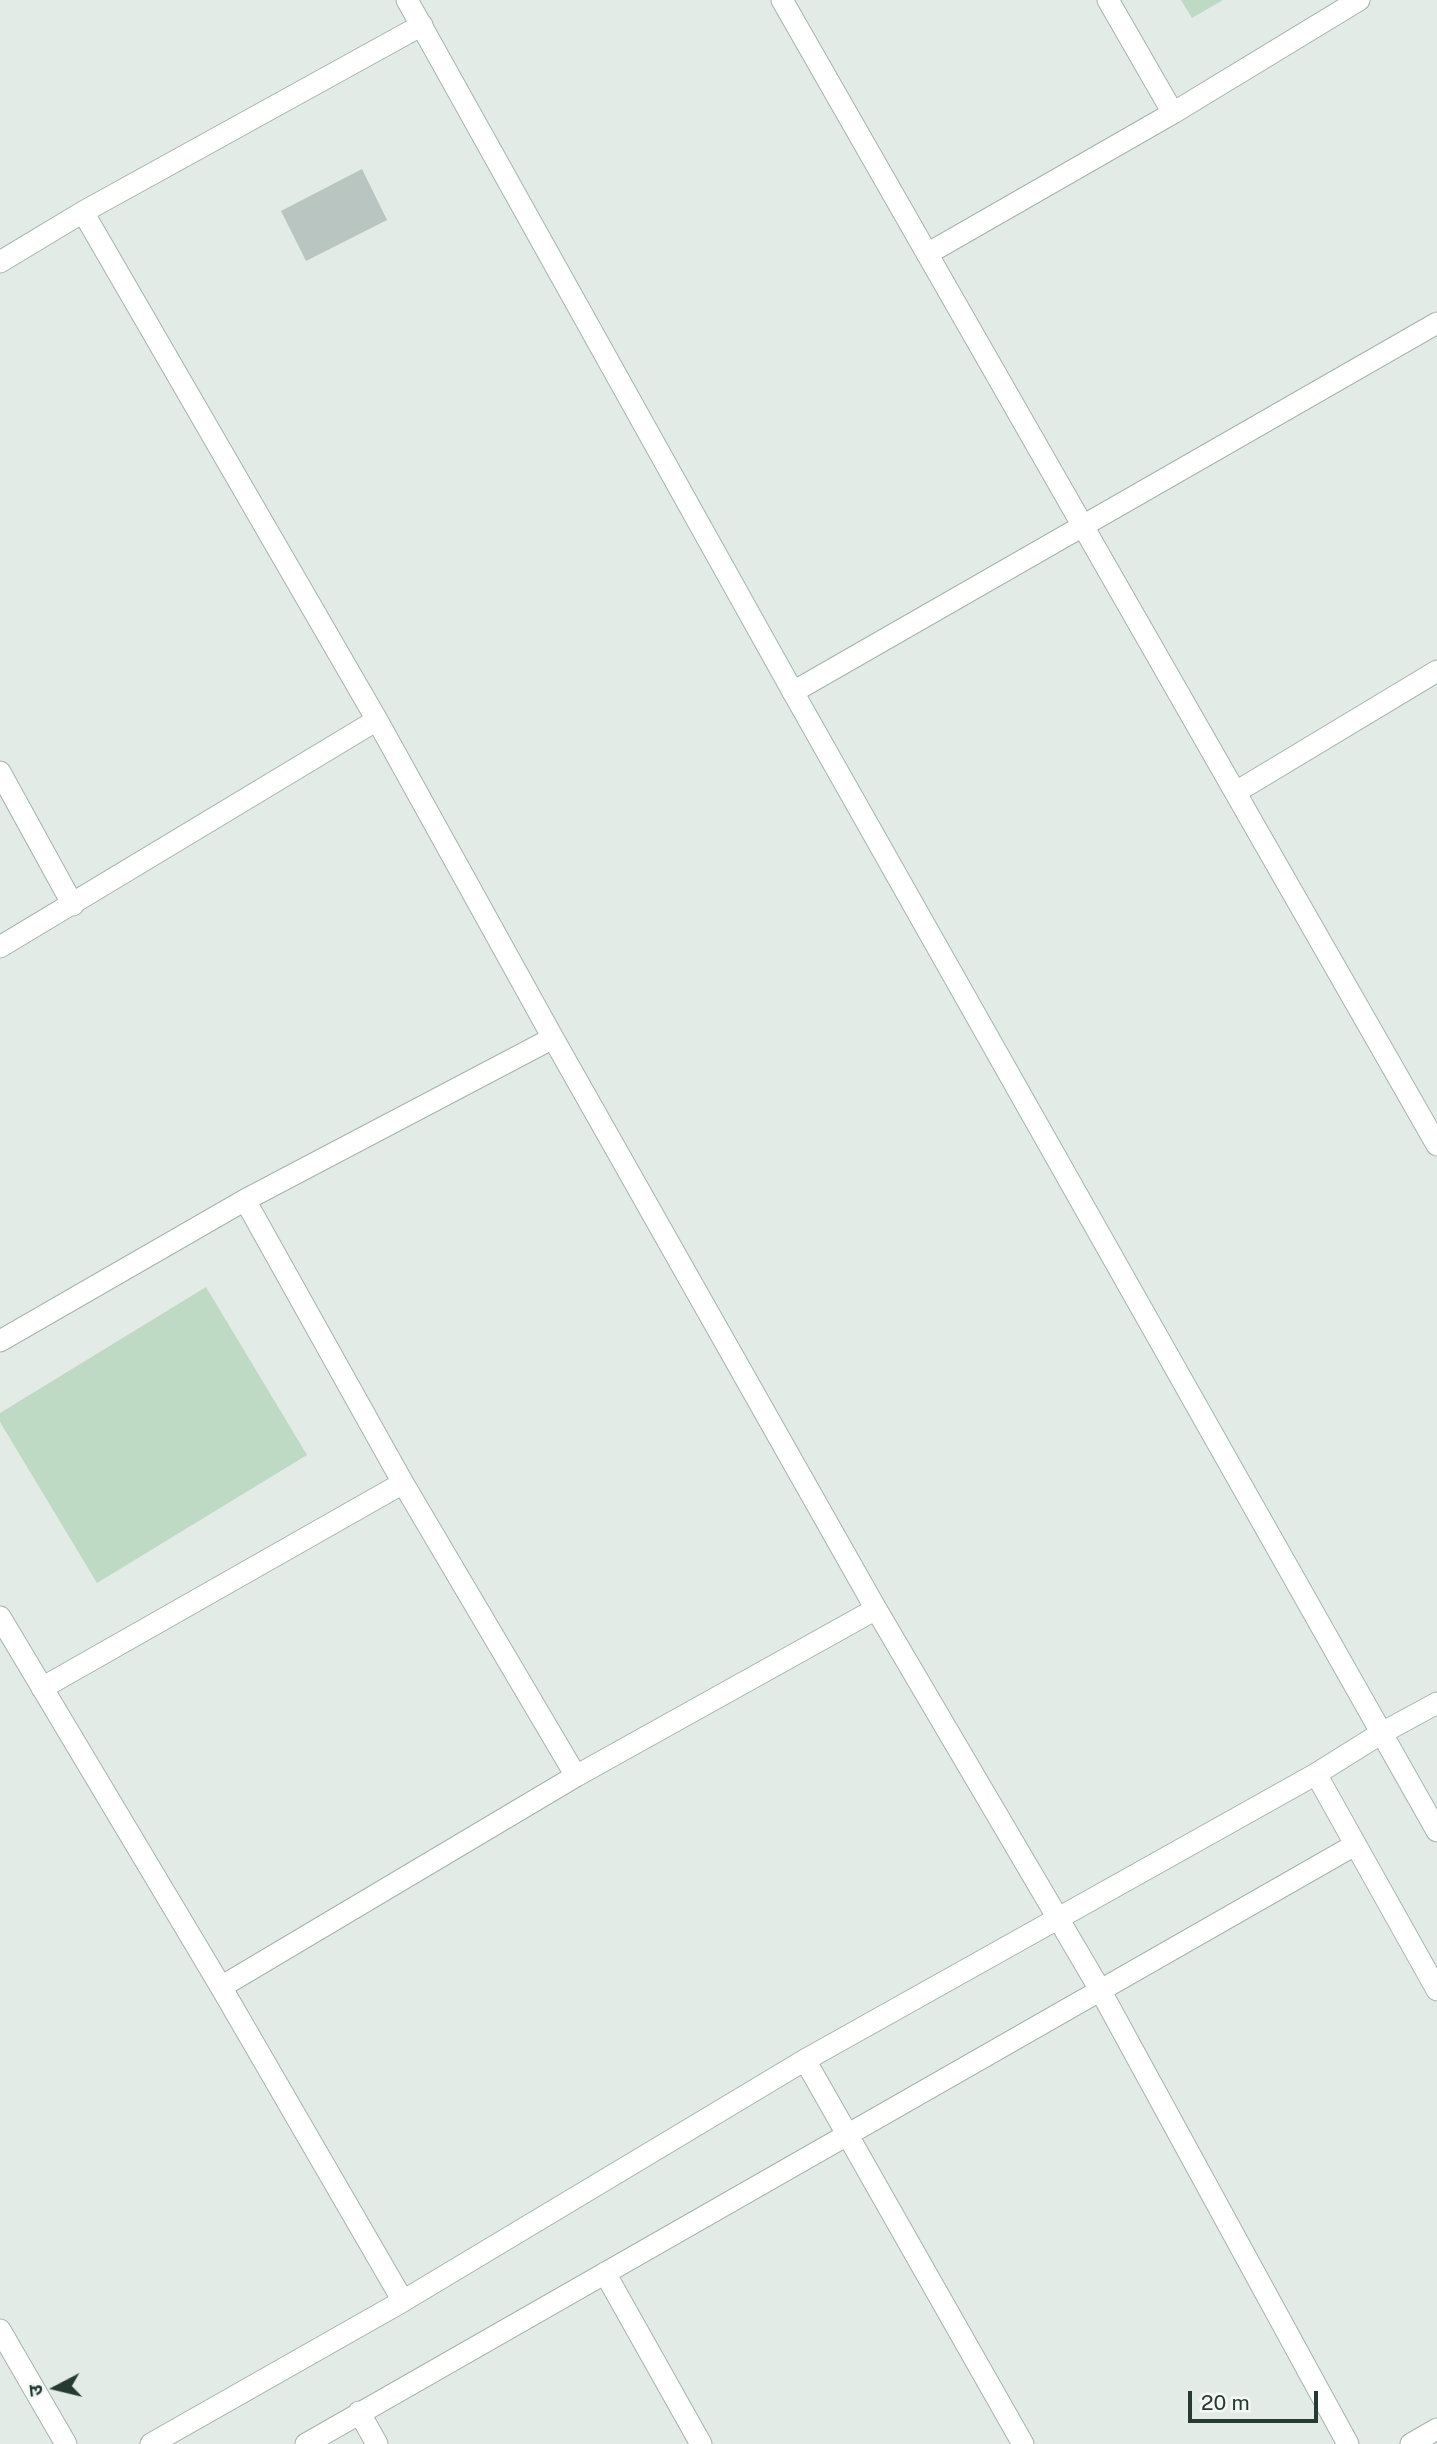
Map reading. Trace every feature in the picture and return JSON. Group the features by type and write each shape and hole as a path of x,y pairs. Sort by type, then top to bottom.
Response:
{"street":[{"path":"407,0 793,692 1437,1831"},
{"path":"782,0 1437,1145"},
{"path":"1108,0 1173,113"},
{"path":"926,254 1173,113 1359,0"},
{"path":"0,262 83,212 422,25"},
{"path":"83,212 377,720 552,1038 876,1609 1099,1988 1348,2444"},
{"path":"793,692 1437,323"},
{"path":"1236,792 1437,671"},
{"path":"0,947 377,720"},
{"path":"0,772 73,905"},
{"path":"0,1341 245,1200 552,1038"},
{"path":"245,1200 403,1483 576,1776"},
{"path":"43,1688 403,1483"},
{"path":"221,1987 576,1776 876,1609"},
{"path":"0,1617 221,1987 403,2301"},
{"path":"151,2444 403,2301 805,2060 1316,1774 1380,1734 1437,1703"},
{"path":"1316,1774 1353,1846 1437,1990"},
{"path":"306,2444 846,2137 1099,1988 1353,1846"},
{"path":"805,2060 846,2137 1023,2444"},
{"path":"605,2273 701,2444"},
{"path":"0,2330 66,2444"},
{"path":"359,2413 377,2444"},
{"path":"1411,2444 1437,2429"}],"green space":[{"path":"1181,0 1223,0 1192,18"},
{"path":"206,1287 307,1455 97,1583 0,1422 0,1413"}],"building":[{"path":"362,169 387,220 306,261 281,211"}]}
